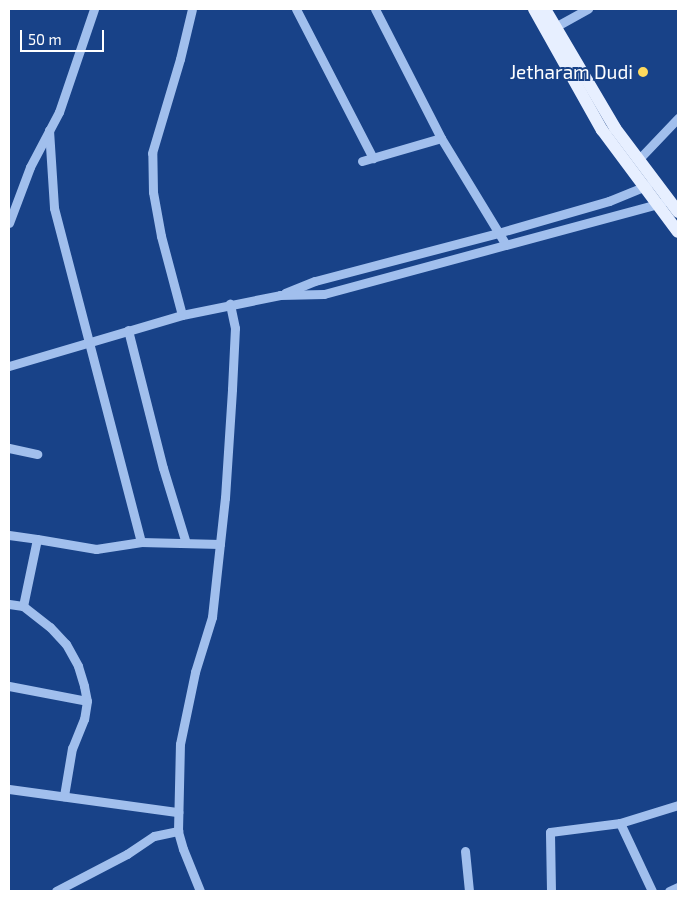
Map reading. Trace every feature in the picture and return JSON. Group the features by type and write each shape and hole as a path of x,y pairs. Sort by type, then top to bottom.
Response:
{"main road":[{"path":"534,9 602,130 672,208 678,232"},
{"path":"545,9 614,128 638,160 649,184"}],"street":[{"path":"9,223 30,167 69,84 94,9"},
{"path":"182,315 161,236 153,192 152,153 180,59 192,9"},
{"path":"296,9 373,158"},
{"path":"375,9 441,138 506,245"},
{"path":"554,27 588,9"},
{"path":"638,160 678,118"},
{"path":"49,130 54,208 90,340 141,542"},
{"path":"362,161 441,138"},
{"path":"9,366 90,340 182,315 280,294 314,281 498,233 609,201 649,184"},
{"path":"280,294 324,294 506,245 672,208"},
{"path":"200,891 183,849 178,831 180,744 195,672 212,617 220,544 235,337 230,304"},
{"path":"128,330 163,468 186,543"},
{"path":"9,448 37,454"},
{"path":"9,535 96,549 141,542 220,544"},
{"path":"23,606 37,539"},
{"path":"9,604 23,606 50,627 66,644 78,666 87,701 84,719 72,748 64,796"},
{"path":"9,686 87,701"},
{"path":"9,789 178,812"},
{"path":"551,891 550,832 620,823 676,806 678,815"},
{"path":"620,823 652,891"},
{"path":"56,891 127,854 154,836 178,831"},
{"path":"465,850 469,891"},
{"path":"669,891 678,887"}],"place":[{"name":"Jetharam Dudi","path":"643,72"}]}
